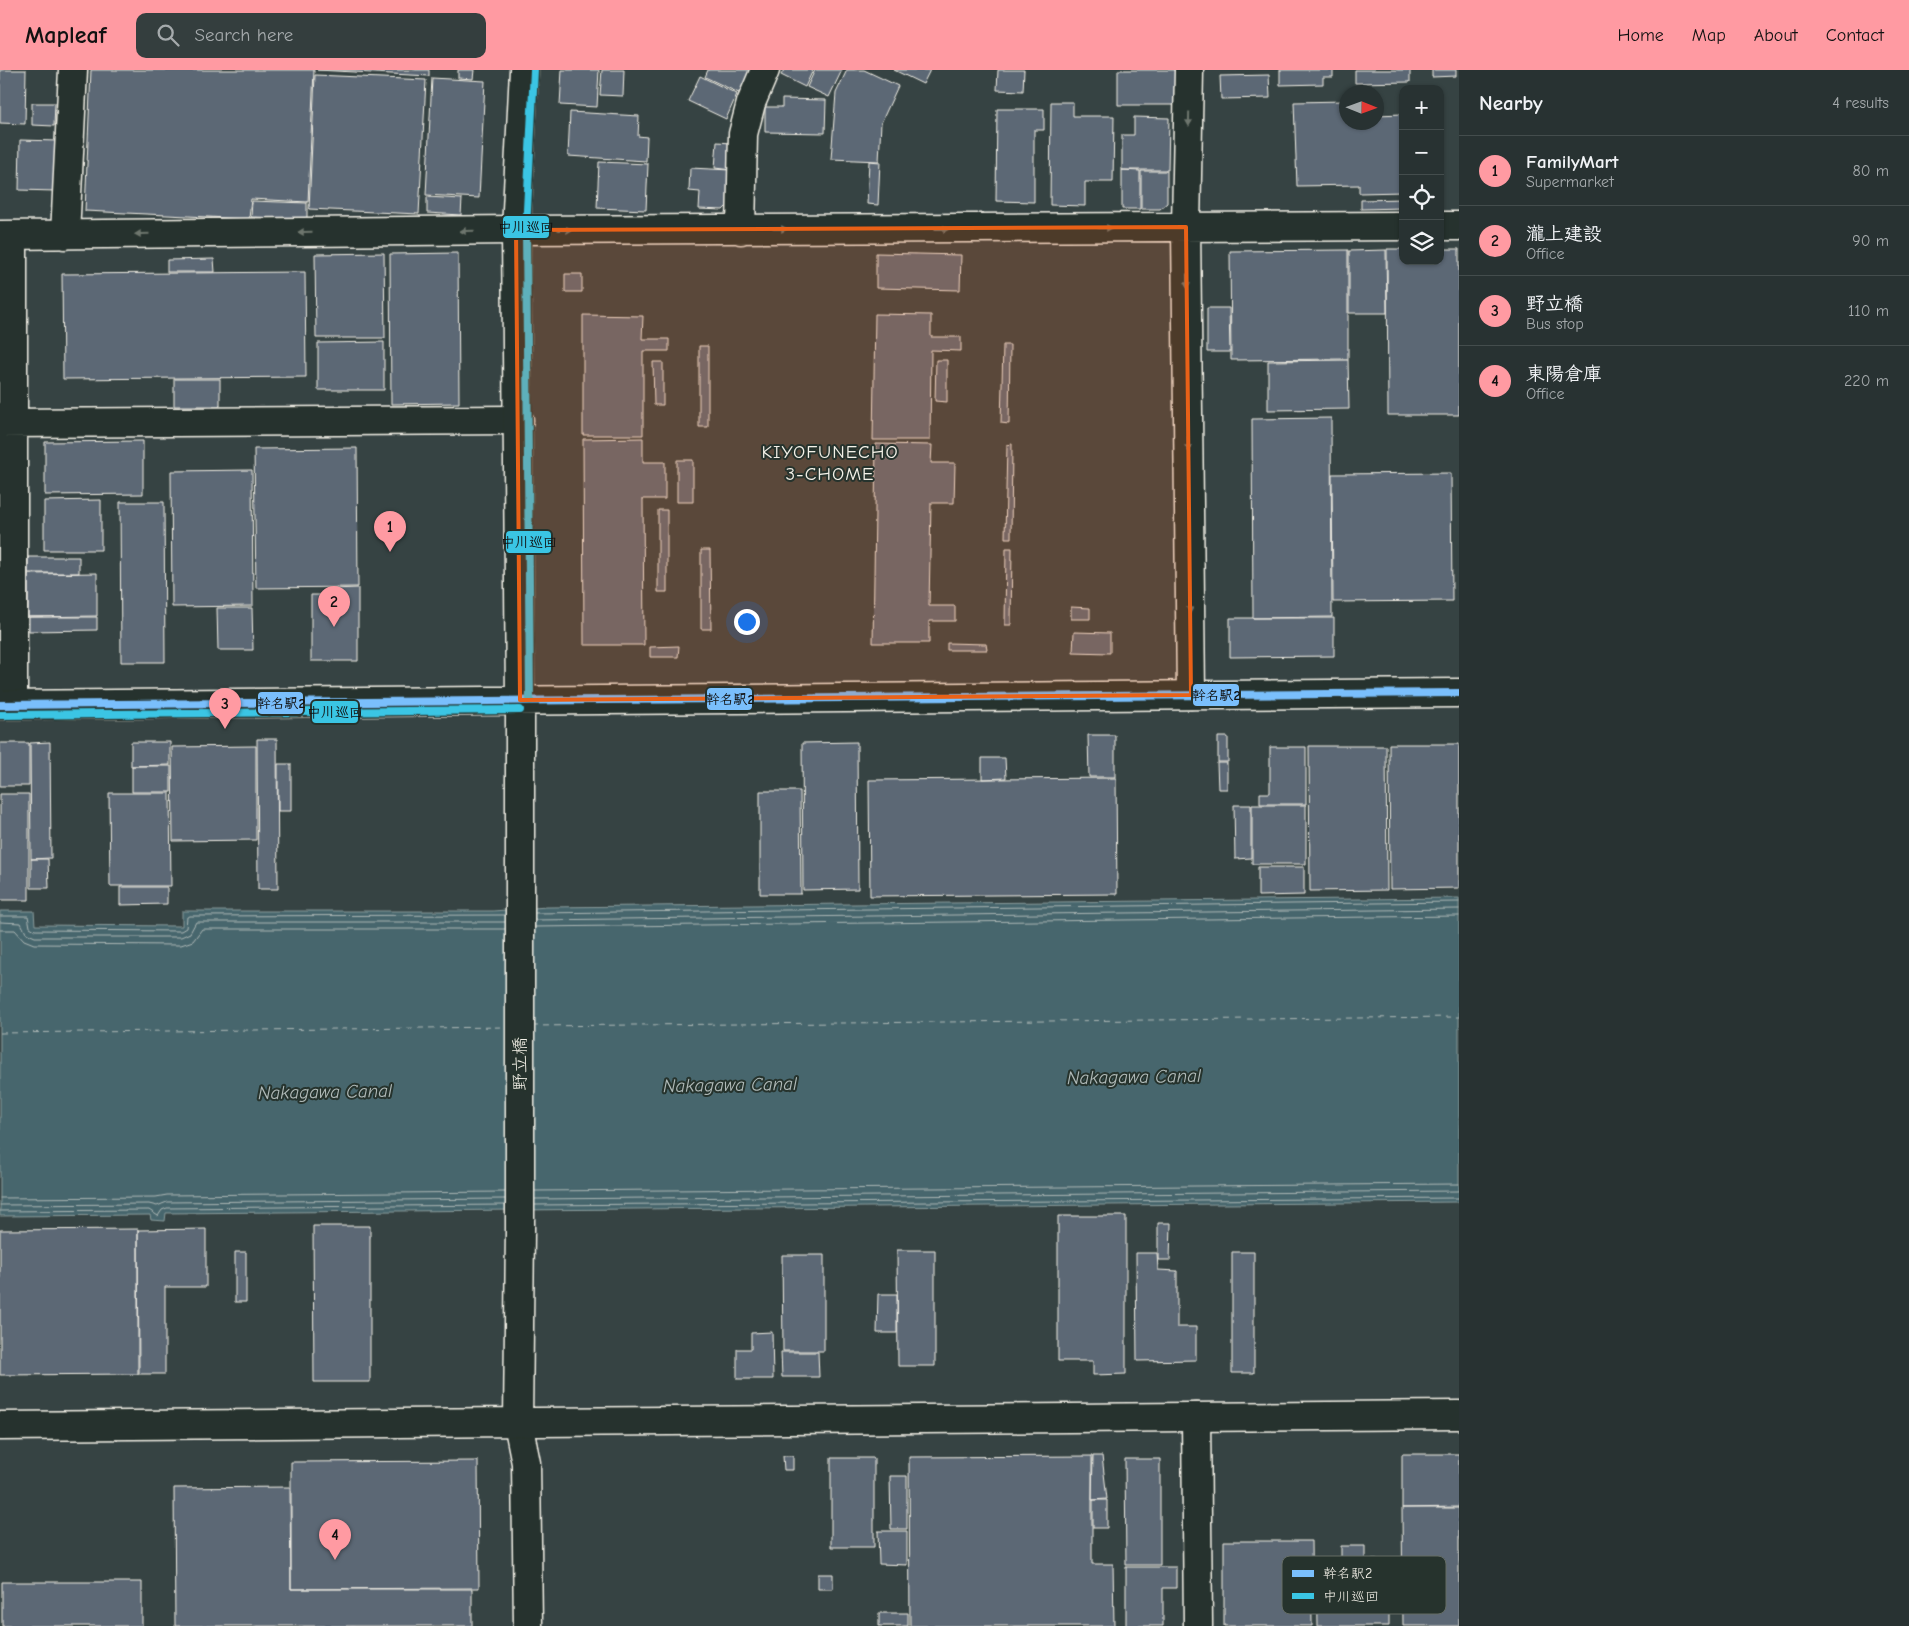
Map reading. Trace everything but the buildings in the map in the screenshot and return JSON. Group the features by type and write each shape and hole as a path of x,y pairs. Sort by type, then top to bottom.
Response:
{"street":[{"path":"65,235 73,70"},
{"name":"野立橋","path":"524,70 516,230 520,700 518,1423 526,1463 528,1626"},
{"path":"741,230 743,134 751,103 765,70"},
{"path":"1190,70 1186,227 1191,695"},
{"path":"1399,226 516,230 6,235 7,704 1459,693"},
{"path":"1444,226 1459,226"},
{"path":"6,423 519,420"},
{"path":"0,1426 1459,1415"},
{"path":"1196,1417 1198,1626"}],"highlighted area":[{"path":"1186,227 1191,695 520,700 516,230"}],"water":[{"name":"Nakagawa Canal","path":"1459,898 1459,1202 166,1213 165,1221 151,1220 150,1215 0,1216 0,911 34,911 35,925 182,926 182,911 493,911 547,907"}],"ferry route":[{"path":"532,1026 1459,1017"},
{"path":"0,1033 506,1027"}],"transit line":[{"name":"中川巡回","path":"530,700 526,230 534,70"},
{"name":"幹名駅2","path":"0,705 1459,693"},
{"name":"中川巡回","path":"0,715 520,710"}],"place":[{"name":"FamilyMart","path":"390,552"},
{"name":"瀧上建設","path":"334,627"},
{"name":"野立橋","path":"225,729"},
{"name":"東陽倉庫","path":"335,1560"}],"district":[{"name":"KIYOFUNECHO 3-CHOME","path":"830,463"}]}
